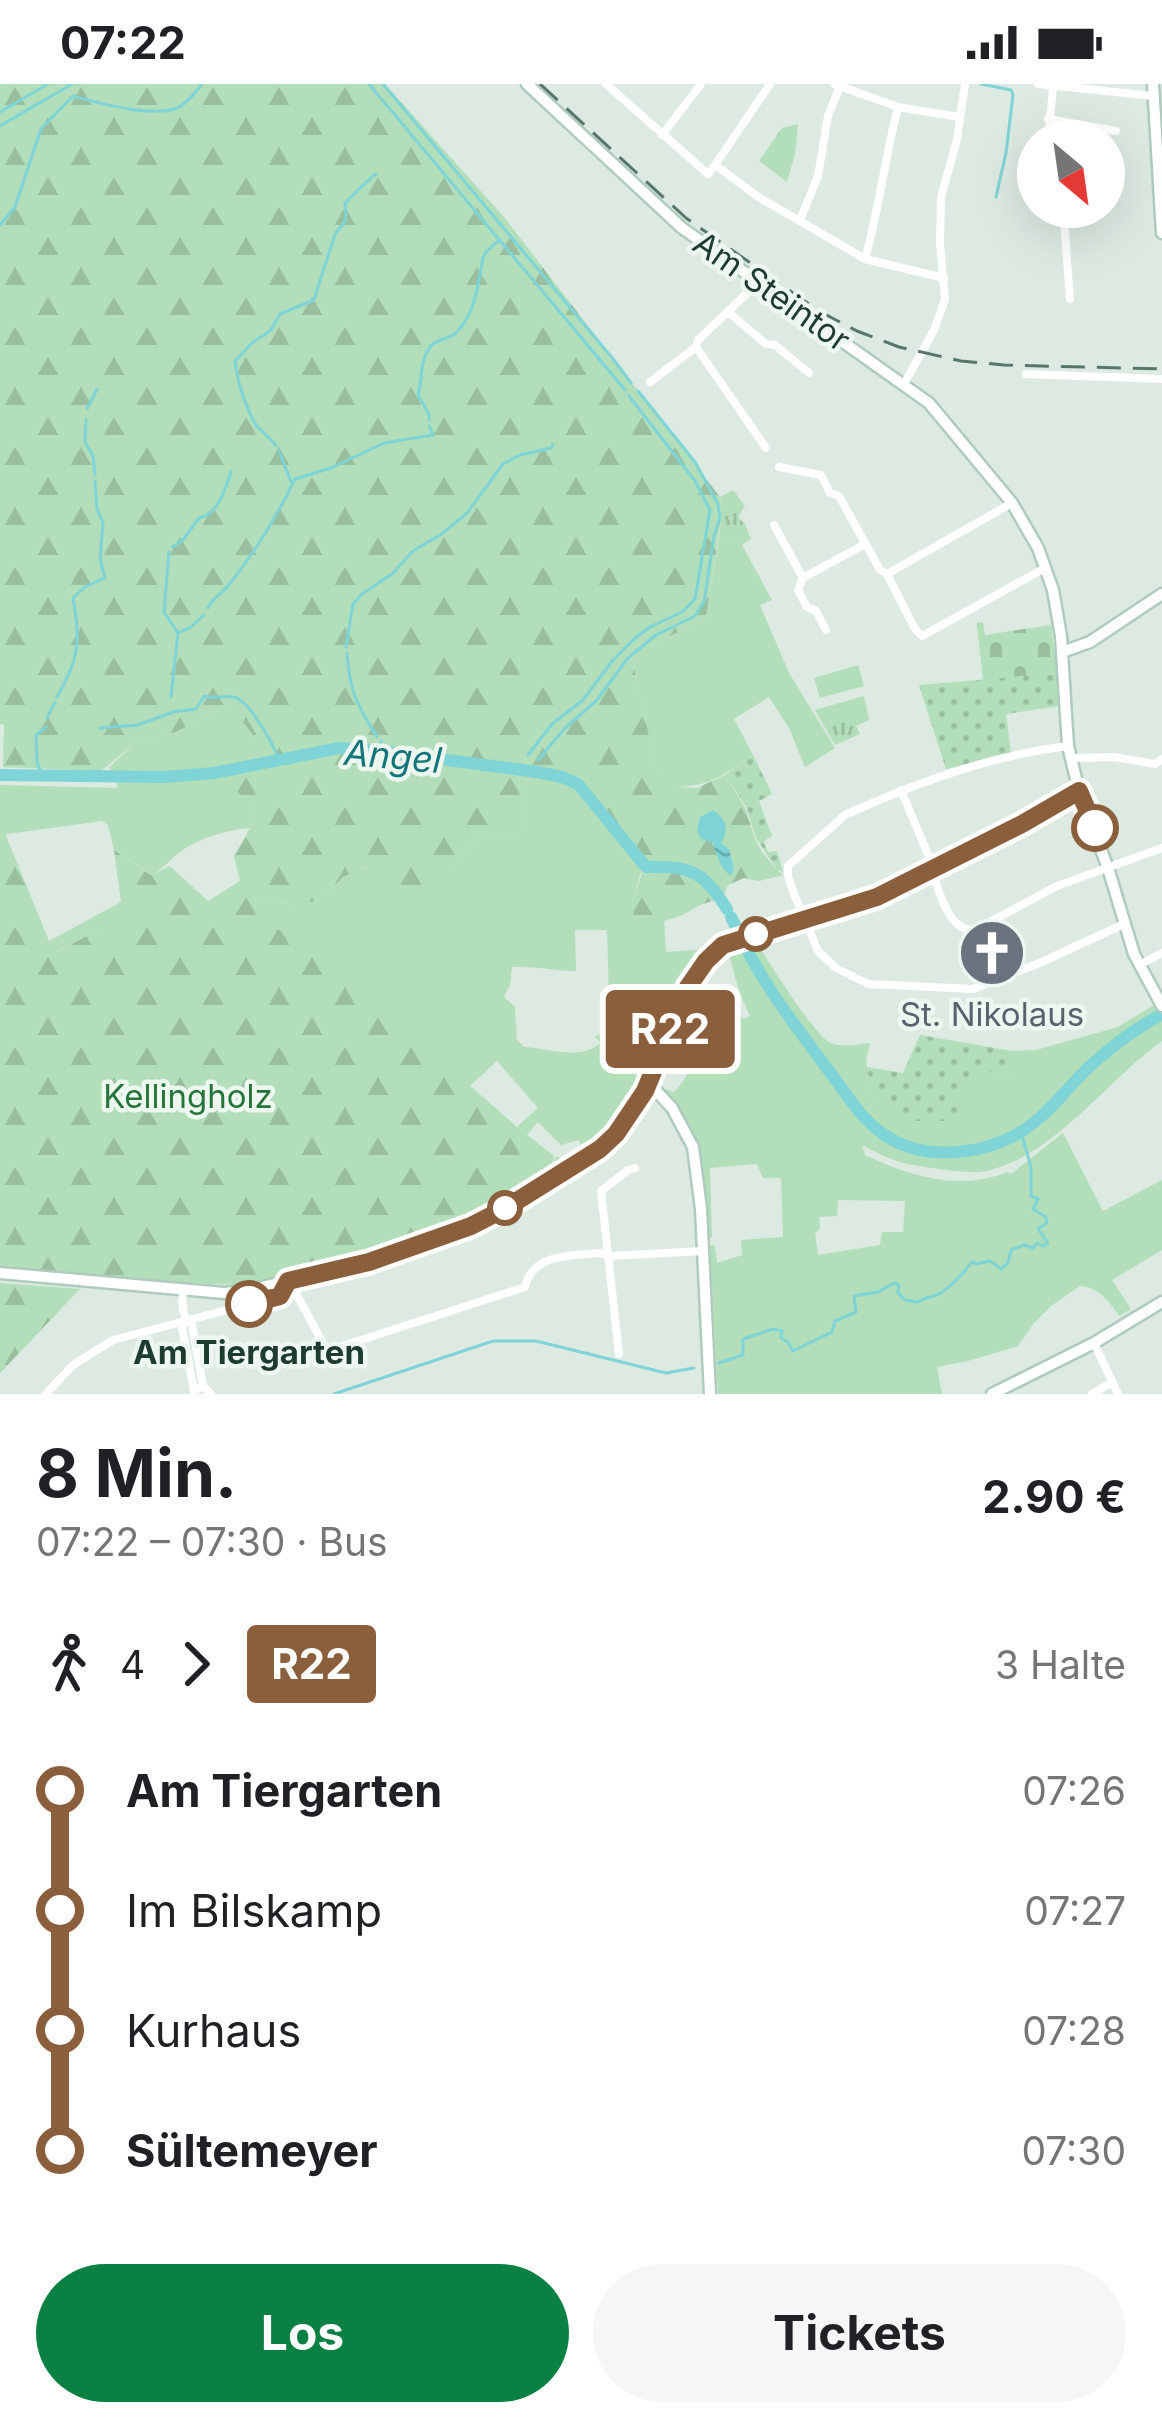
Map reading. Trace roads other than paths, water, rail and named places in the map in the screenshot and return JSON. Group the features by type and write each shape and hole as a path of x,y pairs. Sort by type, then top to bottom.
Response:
{"street":[{"name":"Am Steintor","path":"527,84 682,228 928,403 1012,502 1046,567 1059,614 1069,752 1079,791 1139,965 1161,1004"},
{"path":"662,135 700,84"},
{"path":"610,85 708,174 770,84"},
{"path":"904,384 945,299 941,197 957,140 965,84"},
{"path":"1038,84 1156,91 1162,233"},
{"path":"800,220 818,176 837,85 898,107 959,116"},
{"path":"1053,87 1048,119 1054,120"},
{"path":"865,259 898,107"},
{"path":"1156,142 1162,127"},
{"path":"715,165 760,198 865,259 944,278"},
{"path":"1065,228 1070,299"},
{"path":"650,382 696,346 759,282"},
{"path":"728,312 809,373"},
{"path":"696,346 766,448"},
{"path":"1026,374 1162,379"},
{"path":"779,467 820,475 830,493 839,496 922,636 1046,567"},
{"path":"887,574 1012,502"},
{"path":"774,525 803,578"},
{"path":"826,630 798,590 803,578 865,544"},
{"path":"1062,652 1090,642 1162,594"},
{"path":"1124,924 973,989 868,984 818,951 788,866 845,815 956,770 1008,756 1069,752 1155,764 1162,759"},
{"path":"901,790 943,901 958,927 967,932 1057,886 1162,848"},
{"path":"0,1273 224,1293 369,1262 490,1217 607,1143 649,1083 688,987 711,956 733,941 877,897 1079,791"},
{"path":"1139,965 1162,953"},
{"path":"649,1083 666,1099 691,1139 703,1250 710,1394"},
{"path":"619,1354 601,1191 635,1168"},
{"path":"46,1394 73,1365 112,1340 280,1296 297,1295 327,1351 525,1287 531,1270 544,1262 585,1254 703,1250"},
{"path":"280,1296 288,1281"},
{"path":"183,1291 186,1320 182,1327 196,1390 211,1394"},
{"path":"992,1394 1094,1343 1162,1302"},
{"path":"1094,1343 1118,1394"},
{"path":"1091,1394 1113,1382"}],"water":[{"path":"713,810 725,825 721,843 729,849 731,876 713,843 701,839 697,830 700,817"}],"waterway":[{"path":"0,112 48,84"},
{"path":"0,126 72,84"},
{"path":"0,225 15,207 41,129 73,96 128,109 171,110 190,99 202,84"},
{"path":"369,84 625,390"},
{"path":"383,84 631,383"},
{"path":"981,84 1011,90 1013,95 996,197"},
{"path":"276,446 251,416 235,361 271,330 280,314 314,300 335,234 346,220 345,203 376,174"},
{"path":"429,420 418,395 424,359 433,344 463,325 475,298 483,258 498,241"},
{"path":"87,409 97,389"},
{"path":"538,760 596,701 628,658 656,635 695,616 704,602 720,518 718,504 695,462 638,391"},
{"path":"528,755 635,638 682,612 695,599 710,510 695,481 629,396"},
{"path":"86,420 85,442 95,475"},
{"path":"208,608 255,549 295,479 384,443 433,435 429,426"},
{"path":"346,647 353,604 362,594 467,513 503,464 553,444"},
{"path":"279,451 291,482"},
{"path":"172,547 216,506 231,472"},
{"path":"57,697 76,649 73,598 105,578 100,559 103,523 95,481"},
{"path":"169,552 164,612 178,633"},
{"path":"171,697 178,633 204,615"},
{"path":"347,653 356,698 377,737"},
{"path":"99,728 138,725 196,709 204,696 233,697 253,714 279,760"},
{"path":"47,718 55,702"},
{"path":"42,776 36,735 46,727"},
{"path":"381,741 383,751"},
{"name":"Angel","path":"0,775 164,777 214,773 339,748 537,772 578,784 646,867 694,873 711,886 727,909"},
{"name":"Angel","path":"517,769 519,764"},
{"name":"Angel","path":"531,771 533,767"},
{"name":"Angel","path":"731,917 773,993 854,1105 883,1134 916,1149 971,1150 1022,1131 1105,1052 1162,1014"},
{"path":"719,1363 743,1355 743,1339 773,1329 782,1331 781,1338 793,1351 832,1332 835,1321 856,1312 854,1296 878,1292 894,1283 905,1300 918,1302 947,1288 972,1262 990,1261 1001,1269 1011,1250 1048,1243 1038,1229 1047,1223 1046,1217 1033,1209 1038,1199 1031,1196 1031,1167 1021,1132"},
{"path":"334,1394 493,1341 536,1341 666,1373 694,1368"}],"railway":[{"path":"540,84 686,218 819,311 857,331 899,347 961,361 1162,369"}],"place":[{"name":"St. Nikolaus","path":"992,953"},
{"name":"Am Tiergarten","path":"249,1304"}],"park label":[{"name":"Kellingholz","path":"188,1096"}]}
